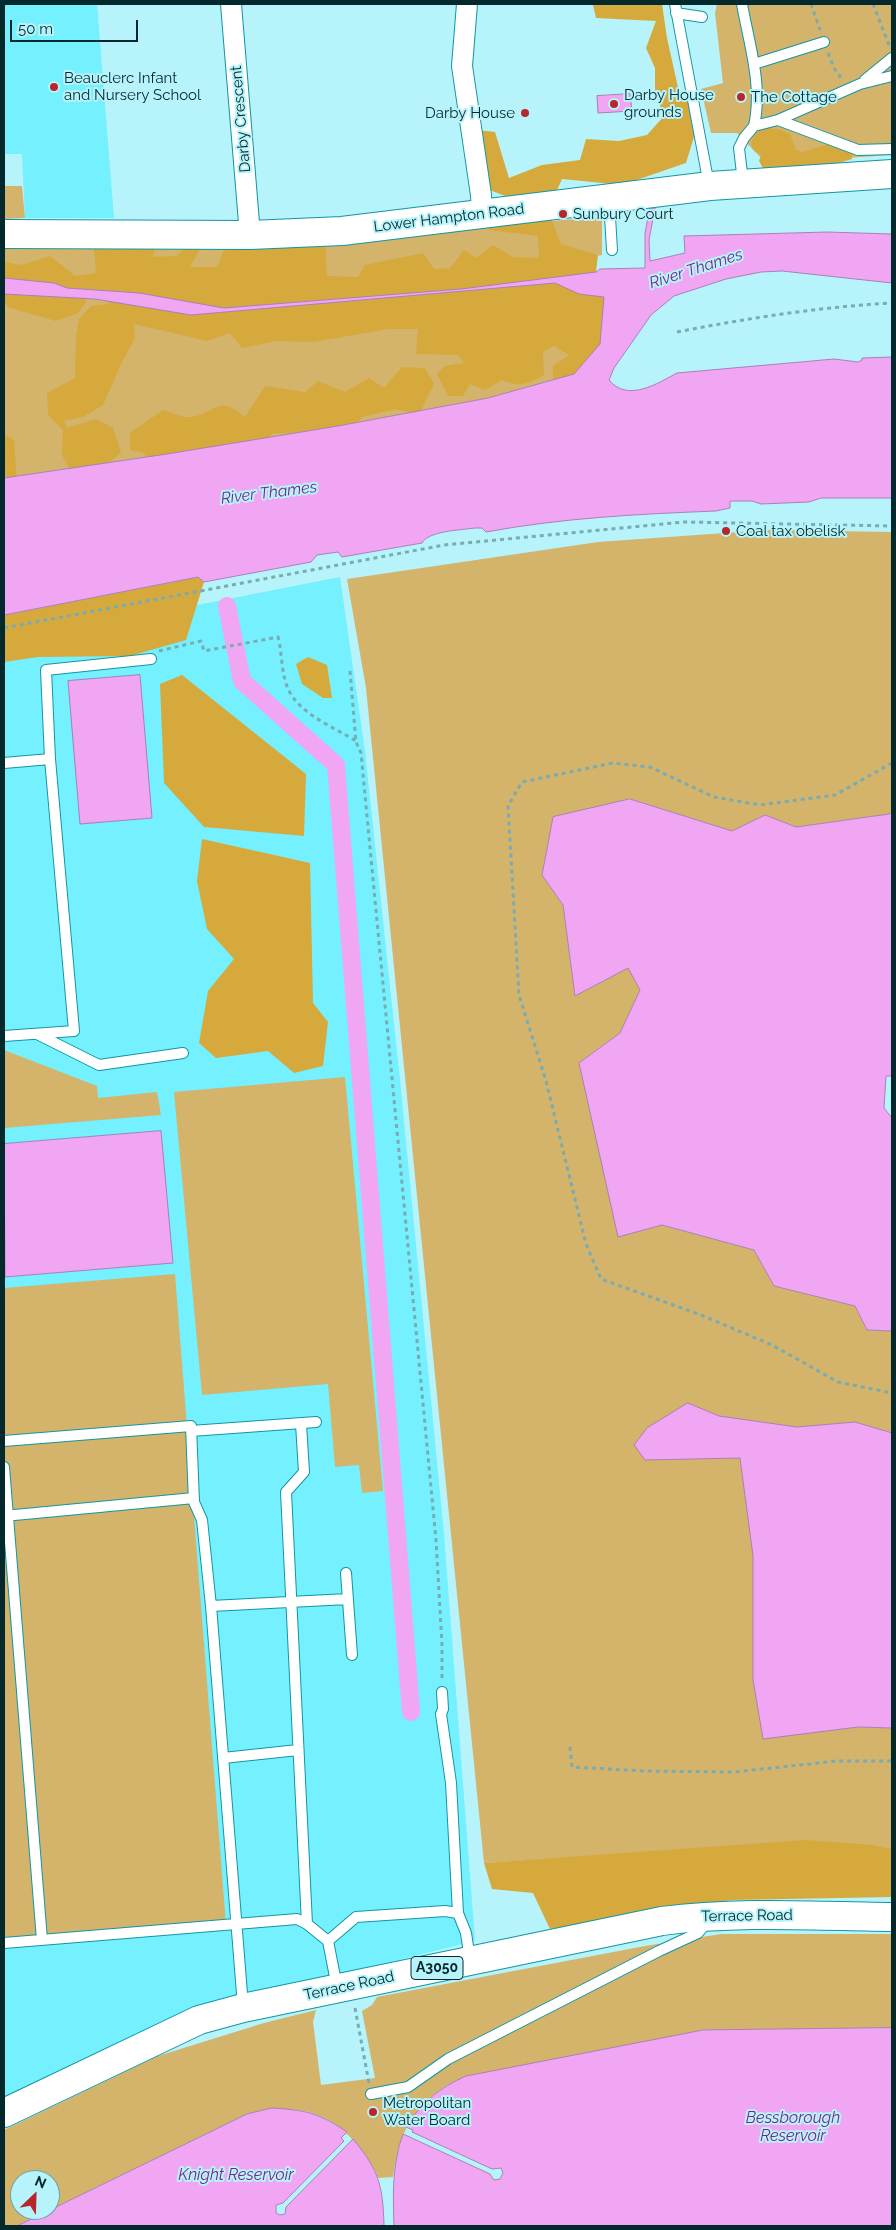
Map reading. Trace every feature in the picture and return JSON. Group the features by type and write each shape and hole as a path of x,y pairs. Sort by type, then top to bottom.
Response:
{"main road":[{"name":"Lower Hampton Road","path":"4,234 250,235 342,231 710,186 892,174"},
{"name":"Terrace Road","path":"4,2114 199,2020 243,2008 346,1998 470,1961 662,1921 711,1917 892,1917"}],"street":[{"name":"Darby Crescent","path":"231,4 250,235"},
{"path":"467,4 462,66 481,195 482,215"}],"lane":[{"path":"742,4 757,79 758,111 754,126 744,138 739,148 744,183"},
{"path":"702,17 675,8 710,186"},
{"path":"754,64 824,42"},
{"path":"860,84 892,58"},
{"path":"754,126 778,120 860,84 892,76"},
{"path":"778,120 858,150 892,149"},
{"path":"609,198 612,250"},
{"path":"4,1036 74,1031 50,760 46,670 151,659"},
{"path":"4,764 50,760"},
{"path":"36,1034 99,1065 183,1053"},
{"path":"191,1432 316,1422"},
{"path":"301,1424 304,1472 286,1492 307,1924"},
{"path":"4,1441 191,1426 194,1498 202,1520 211,1606 243,2008"},
{"path":"4,1467 6,1516 42,1940"},
{"path":"6,1516 194,1498"},
{"path":"346,1574 352,1655"},
{"path":"211,1606 348,1599"},
{"path":"442,1692 443,1709 441,1714 452,1783 458,1913 466,1933 470,1961"},
{"path":"223,1758 298,1750"},
{"path":"328,1941 356,1917 445,1911 458,1913"},
{"path":"371,2094 408,2087 448,2059 698,1933 711,1917"},
{"path":"4,1943 297,1919 307,1924 328,1941 346,1998"}],"path":[{"path":"874,4 888,45 892,48"},
{"path":"677,332 766,315 837,306 892,303"},
{"path":"4,628 444,545 684,522 892,526"},
{"path":"151,659 157,652 200,641 204,651 278,637 286,684 293,699 308,712 356,742"},
{"path":"350,671 356,742 361,753 436,1540 442,1645 442,1692"},
{"path":"892,764 835,796 760,806 714,797 650,767 613,763 522,782 508,806 519,996 546,1081 586,1244 601,1279 701,1315 772,1345 838,1382 892,1393"},
{"path":"570,1747 572,1766 643,1771 734,1772 837,1761 892,1761"},
{"path":"346,1998 368,2076"}],"shaded area":[{"name":"Beauclerc Infant and Nursery School","path":"4,4 97,4 114,218 25,218 22,154 4,154"},
{"path":"662,4 667,38 679,92 701,114 686,163 622,185 562,179 554,197 511,198 484,188 477,130 495,132 509,178 542,165 580,160 586,139 619,141 647,135 664,116 655,93 655,68 646,48 656,21 596,18 593,5"},
{"path":"717,4 892,4 892,155 766,163 737,133 711,133 701,89 723,83 715,13"},
{"path":"766,128 781,130 790,134 796,150 802,152 830,144 852,151 852,159 832,165 764,170 759,161 761,155 753,150 751,142 756,133"},
{"path":"4,186 22,186 25,218 4,219"},
{"path":"548,211 561,244 598,255 596,272 637,304 580,394 553,386 553,366 569,355 554,346 543,352 544,375 533,381 514,384 502,380 485,390 470,384 463,396 448,396 437,374 444,366 464,363 458,355 416,354 418,329 389,329 313,342 276,341 242,348 230,333 207,341 134,324 135,338 103,405 83,417 64,421 67,428 96,419 113,428 121,452 102,469 71,472 62,455 63,430 48,415 47,393 75,378 76,336 79,319 91,306 108,304 108,291 69,289 83,296 86,302 78,313 56,321 10,308 4,302 4,262 22,265 50,256 75,276 96,273 93,238 156,239 153,257 177,256 192,240 203,243 190,267 217,267 226,245 325,240 327,276 358,277 365,265 423,253 434,269 450,268 464,250 476,258 493,245 513,257 539,258 538,236 489,230 487,218"},
{"path":"602,218 602,255 464,277 122,287 4,269 4,244 457,229"},
{"path":"555,283 574,374 488,398 338,426 4,478 4,294 95,299"},
{"path":"402,367 425,368 434,384 419,415 396,409 362,417 348,434 273,433 261,447 157,475 144,453 130,450 130,433 163,410 180,416 190,417 217,407 228,406 245,417 265,386 305,392 318,381 345,392 369,378 384,388"},
{"path":"4,434 14,440 17,483 4,485"},
{"path":"767,530 892,532 892,812 889,814 796,827 765,815 732,831 630,799 553,817 542,875 563,905 575,996 628,967 640,990 620,1033 579,1063 662,1225 754,1250 774,1286 855,1306 867,1330 892,1331 892,1433 855,1422 797,1428 858,1727 892,1728 892,1851 828,1842 484,1863 366,688 347,579 598,542"},
{"path":"198,577 204,582 186,640 130,656 38,657 4,662 4,615"},
{"path":"340,577 365,751 400,1080 444,1534 475,1941 290,1987 157,2024 4,2099 4,643"},
{"path":"308,657 327,665 332,698 323,698 302,684 296,664"},
{"path":"182,675 306,774 304,836 204,827 164,783 160,684"},
{"path":"202,839 310,863 313,1003 328,1022 323,1066 294,1073 268,1051 216,1058 199,1043 208,991 234,959 207,929 197,881"},
{"path":"4,1050 97,1086 98,1098 157,1092 161,1115 4,1128"},
{"path":"345,1077 383,1491 362,1493 359,1465 335,1467 328,1384 202,1395 174,1092"},
{"path":"175,1274 226,1925 4,1939 4,1288"},
{"path":"806,1840 872,1845 892,1849 892,1897 732,1900 550,1929 533,1893 492,1889 484,1863"},
{"path":"721,1934 892,1934 892,2028 703,2030 447,2085 424,2103 409,2124 399,2148 393,2177 378,2178 371,2164 351,2138 326,2119 312,2113 297,2110 281,2109 247,2114 60,2205 60,2170 10,2170 10,2220 29,2220 17,2226 4,2226 4,2130 158,2056 264,2023 316,2010 313,2022 321,2085 375,2078 362,2011 372,2005 377,1997 645,1946"}],"water":[{"name":"Darby House grounds","path":"630,94 632,111 598,113 597,96"},
{"name":"River Thames","path":"650,208 655,208 649,240 650,261 685,253 684,236 827,232 892,234 892,283 782,271 761,272 726,279 674,296 651,315 614,368 609,380 617,387 634,391 652,386 677,373 834,359 858,362 862,358 892,357 892,498 821,498 809,502 761,504 752,501 730,501 730,508 716,511 600,517 486,532 482,528 454,530 431,536 422,543 342,557 338,552 317,555 311,562 204,582 198,577 4,615 4,478 338,426 488,398 574,374 600,344 604,297 579,294 555,283 191,315 95,299 4,294 4,278 54,283 67,288 139,293 224,308 461,289 596,272 600,269 645,268 645,234"},
{"path":"140,675 152,818 80,824 68,681"},
{"path":"630,799 732,831 765,815 796,827 889,814 892,812 892,1076 886,1076 884,1108 892,1118 892,1331 867,1330 855,1306 774,1286 754,1250 662,1225 618,1237 579,1063 620,1033 640,990 628,968 575,996 563,905 542,875 553,817"},
{"path":"161,1131 173,1263 5,1277 4,1144"},
{"path":"688,1403 719,1416 797,1427 855,1422 892,1433 892,1728 858,1727 763,1739 753,1680 753,1556 740,1458 645,1460 634,1445 647,1428"},
{"name":"Bessborough Reservoir","path":"892,2028 892,2226 394,2226 395,2168 403,2134 490,2174 494,2180 500,2179 503,2173 501,2168 492,2169 412,2132 413,2130 406,2127 418,2110 439,2091 466,2076 703,2030"},
{"name":"Knight Reservoir","path":"272,2108 303,2111 320,2117 347,2132 341,2138 344,2141 283,2203 276,2205 276,2213 280,2215 285,2214 286,2207 353,2139 369,2160 378,2179 381,2189 384,2226 17,2226 29,2220 60,2220 60,2205 247,2114"}],"waterway":[{"path":"227,606 242,681 336,765 411,1712"}],"place":[{"name":"Beauclerc Infant and Nursery School","path":"54,87"},
{"name":"The Cottage","path":"741,97"},
{"name":"Darby House grounds","path":"614,104"},
{"name":"Darby House","path":"525,113"},
{"name":"Sunbury Court","path":"563,214"},
{"name":"Coal tax obelisk","path":"726,531"},
{"name":"Metropolitan Water Board","path":"373,2112"}]}
